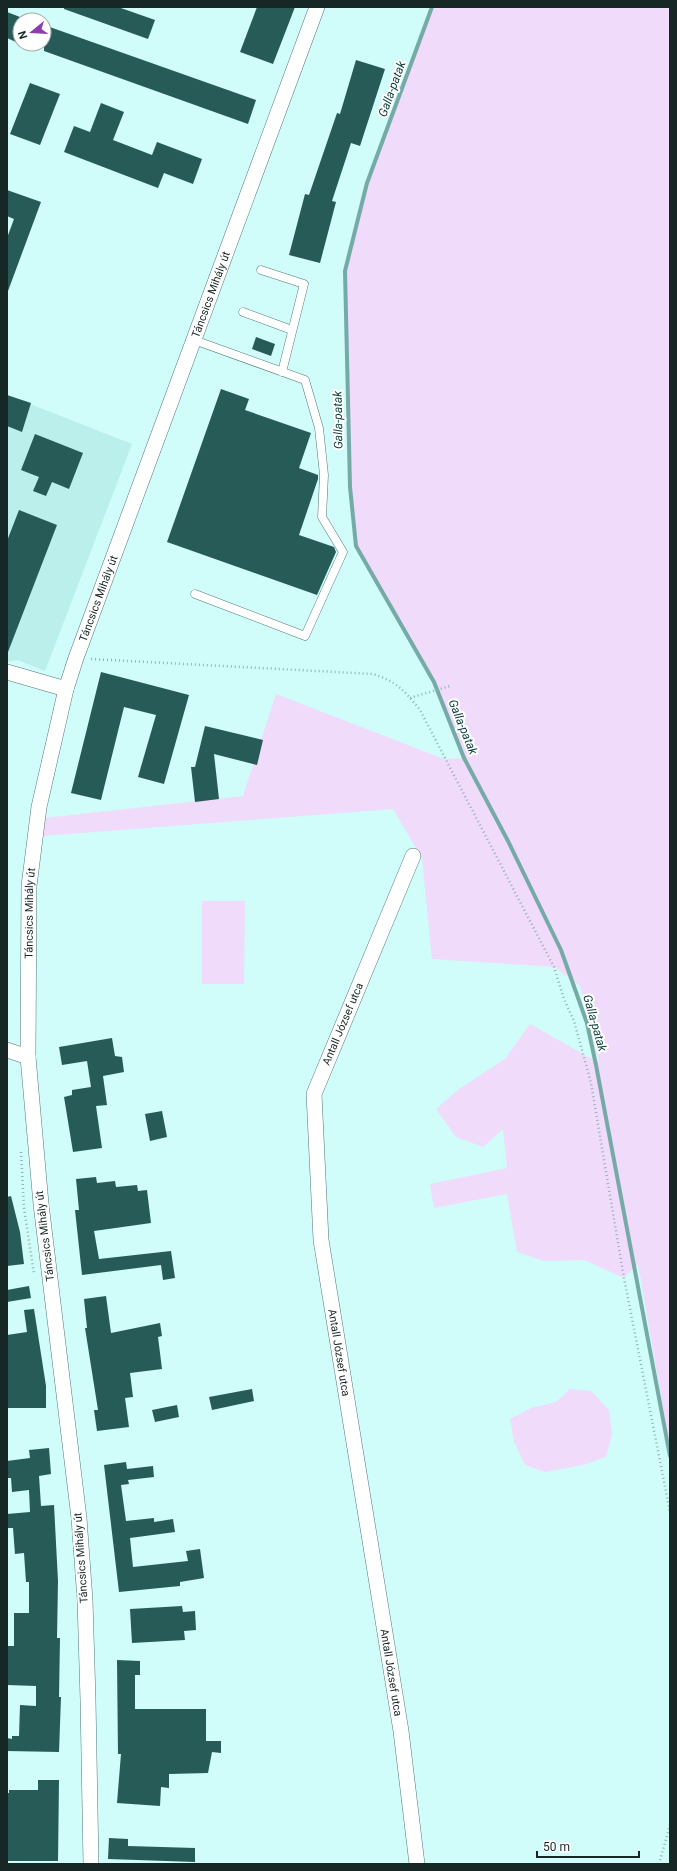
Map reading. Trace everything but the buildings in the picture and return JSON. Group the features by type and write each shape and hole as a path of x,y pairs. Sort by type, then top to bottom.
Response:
{"street":[{"name":"Táncsics Mihály út","path":"91,1864 85,1600 79,1518 41,1204 28,1057 30,886 38,807 66,689 76,658 317,7"},
{"path":"7,672 66,689"},
{"name":"Antall József utca","path":"413,856 314,1094 321,1240 401,1731 418,1864"},
{"path":"7,1050 28,1057"}],"lane":[{"path":"261,270 304,284 282,372"},
{"path":"243,312 292,330"},
{"path":"194,340 305,380 318,428 324,475 322,517 342,552 305,636 195,594"}],"path":[{"path":"76,658 373,674 388,678 398,685 420,710 554,968 564,1000 574,1021 591,1083 624,1278 670,1512"},
{"path":"410,698 450,686"},
{"path":"21,1147 24,1208 34,1278"},
{"path":"659,1864 670,1825"}],"shaded area":[{"path":"432,7 670,7 670,1448 638,1264 624,1278 584,1260 544,1261 517,1252 507,1194 434,1208 430,1184 507,1168 503,1129 483,1147 456,1137 436,1109 459,1089 505,1059 530,1024 599,1063 590,1020 580,986 554,967 432,959 422,858 393,809 43,836 44,818 243,796 276,694 444,759 464,758 434,682 356,546 350,487 345,271 367,183"},
{"path":"7,395 132,444 45,671 18,660 7,662"},
{"path":"202,901 245,901 244,984 202,984"},
{"path":"570,1389 591,1391 609,1410 612,1434 606,1457 583,1465 545,1472 525,1465 514,1441 510,1419 531,1408 556,1402"}],"waterway":[{"name":"Galla-patak","path":"432,7 367,183 345,271 350,487 356,546 434,682 464,758 508,841 561,950 587,1023 670,1456"}]}
